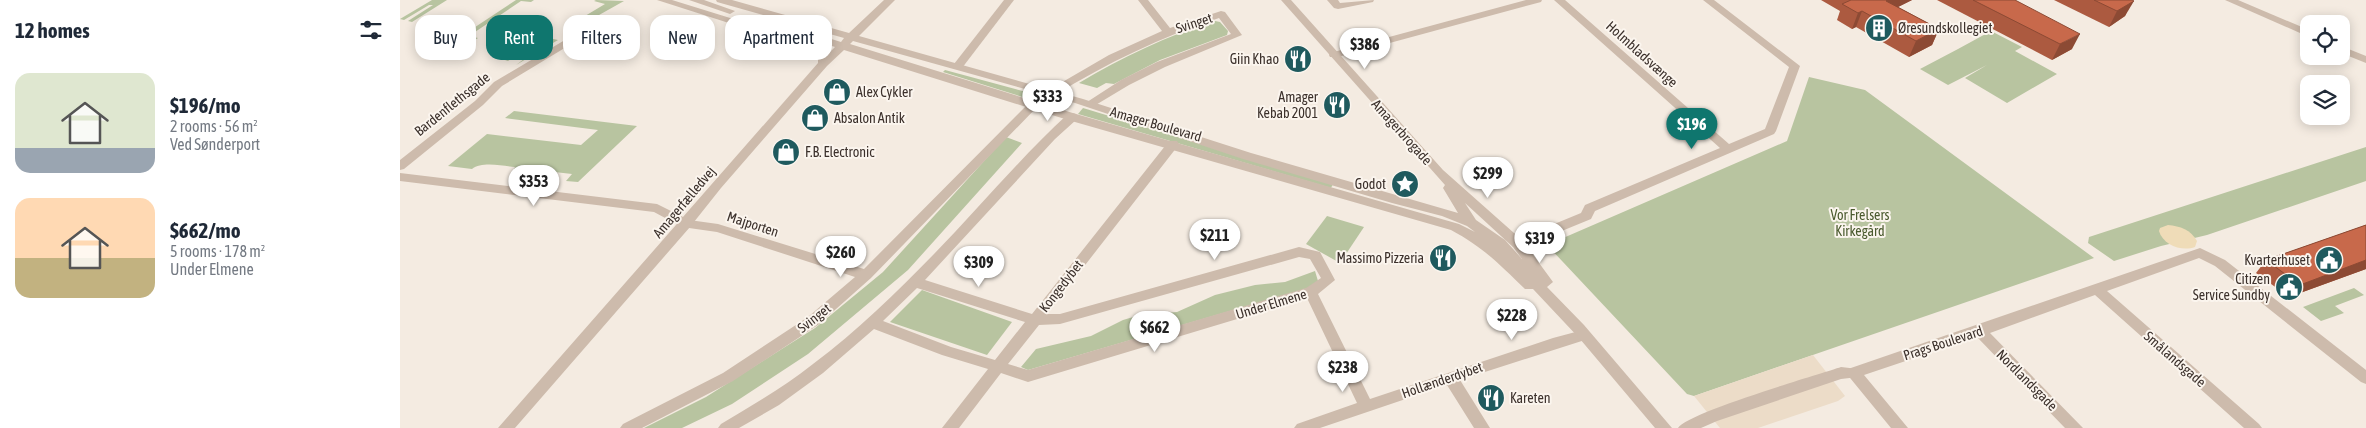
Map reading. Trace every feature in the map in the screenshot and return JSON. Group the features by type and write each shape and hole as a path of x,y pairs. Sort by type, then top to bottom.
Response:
{"street":[{"path":"662,0 817,48 823,55 823,64"},
{"name":"Amager Boulevard","path":"694,0 846,41 958,66 1090,104 1247,156 1396,200 1445,212 1472,223"},
{"name":"Amager Boulevard","path":"722,0 1072,117 1173,144 1455,227 1479,239 1491,249"},
{"name":"Amagerfælledvej","path":"506,428 686,224 717,185 823,64 890,0"},
{"path":"958,66 1009,0"},
{"path":"1144,0 1168,32"},
{"name":"Amagerbrogade","path":"1286,0 1439,173 1518,244 1583,335 1664,428"},
{"path":"1332,0 1338,6 1369,0"},
{"path":"1334,55 1537,0"},
{"name":"Holmbladsvænge","path":"1559,0 1728,149"},
{"path":"1518,244 1587,216 1589,208 1770,131 1795,66 1708,0"},
{"path":"2230,0 2300,30"},
{"name":"Svinget","path":"1051,93 1108,59 1168,32 1221,14 1237,36 1198,48 1146,70 1090,104"},
{"name":"Bardenflethsgade","path":"400,166 479,103 498,84 563,45"},
{"path":"2350,53 2366,60"},
{"name":"Svinget","path":"628,428 728,377 813,321 866,275 1034,104"},
{"path":"726,428 747,422 832,358 874,323 915,282 1051,136 1072,117"},
{"name":"Kongedybet","path":"950,428 1173,144"},
{"name":"Amagerbrogade","path":"1439,173 1491,249 1583,335"},
{"path":"400,177 657,208 686,224"},
{"path":"1472,223 1512,254 1583,335"},
{"name":"Majporten","path":"686,224 718,228 866,275"},
{"name":"Under Elmene","path":"874,323 1028,376 1311,292 1328,280 1316,255 1299,252 1060,319 1034,320 915,282"},
{"name":"Prags Boulevard","path":"1686,428 1712,416 1841,372 1853,373 2200,253 2220,263 2366,378"},
{"name":"Smålandsgade","path":"2096,289 2254,428"},
{"path":"1311,292 1366,406"},
{"name":"Nordlandsgade","path":"1979,331 2075,428"},
{"name":"Hollænderdybet","path":"1302,428 1450,377 1583,335"},
{"path":"1853,373 1900,428"},
{"path":"1450,377 1482,428"}],"green space":[{"path":"432,0 447,0 423,15 417,15 433,5 429,5 404,20 400,19"},
{"path":"516,0 534,0 531,2 521,1 500,15 493,15"},
{"path":"594,1 624,1 599,15 587,15 605,4"},
{"path":"415,17 415,20 408,21"},
{"path":"486,20 486,25 476,31 476,26"},
{"path":"1215,21 1220,22 1228,31 1227,35 1160,60 1114,84 1106,83 1097,88 1079,83 1145,48"},
{"path":"1991,31 2022,47 2015,51 2057,74 2007,103 1965,78 1987,65 1948,85 1920,69"},
{"path":"945,70 1052,99 1045,104 943,72"},
{"name":"Vor Frelsers Kirkegård","path":"1809,77 1865,90 2094,258 1694,396 1687,394 1547,245 1787,141"},
{"path":"1083,108 1333,184 1331,188 1078,114"},
{"path":"514,111 637,126 578,182 566,181 572,174 546,171 544,173 534,172 529,176 519,175 523,171 514,169 515,167 499,165 481,165 472,169 448,166 487,134 581,145 598,130 505,118"},
{"path":"1006,137 1022,143 908,270 808,354 732,404 682,428 644,428 706,397 815,328 883,272"},
{"path":"2366,147 2366,181 2207,235 2161,246 2114,261 2088,243 2089,237"},
{"path":"1327,216 1364,227 1340,263 1306,244"},
{"path":"1315,271 1318,281 1312,287 1028,370 1021,367 1036,349 1091,336 1123,320 1140,315 1177,312 1215,295 1255,285 1285,282"},
{"path":"2354,288 2364,295 2335,306 2344,313 2321,321 2303,307"},
{"path":"922,290 1012,322 987,355 890,322"}],"sand":[{"path":"2168,225 2177,226 2192,234 2197,241 2195,247 2179,248 2164,240 2159,231 2160,228"}],"shaded area":[{"path":"1813,355 1845,396 1838,401 1758,428 1720,428 1694,396"}],"building":[{"path":"1851,0 1887,0 1939,29 1916,41 1862,11 1858,13 1842,4"},
{"path":"1973,0 2015,0 2080,34 2060,44"},
{"path":"2094,0 2132,0 2134,1 2117,11"},
{"name":"Kvarterhuset","path":"2366,225 2366,260 2300,285 2266,260"}],"place":[{"name":"Øresundskollegiet","path":"1879,28"},
{"name":"Giin Khao","path":"1298,59"},
{"name":"Alex Cykler","path":"837,92"},
{"name":"Amager Kebab 2001","path":"1337,105"},
{"name":"Absalon Antik","path":"815,118"},
{"name":"F.B. Electronic","path":"786,152"},
{"name":"Godot","path":"1405,184"},
{"name":"Massimo Pizzeria","path":"1443,258"},
{"name":"Kvarterhuset","path":"2329,260"},
{"name":"Citizen Service Sundby","path":"2289,287"},
{"name":"Kareten","path":"1491,398"}]}
